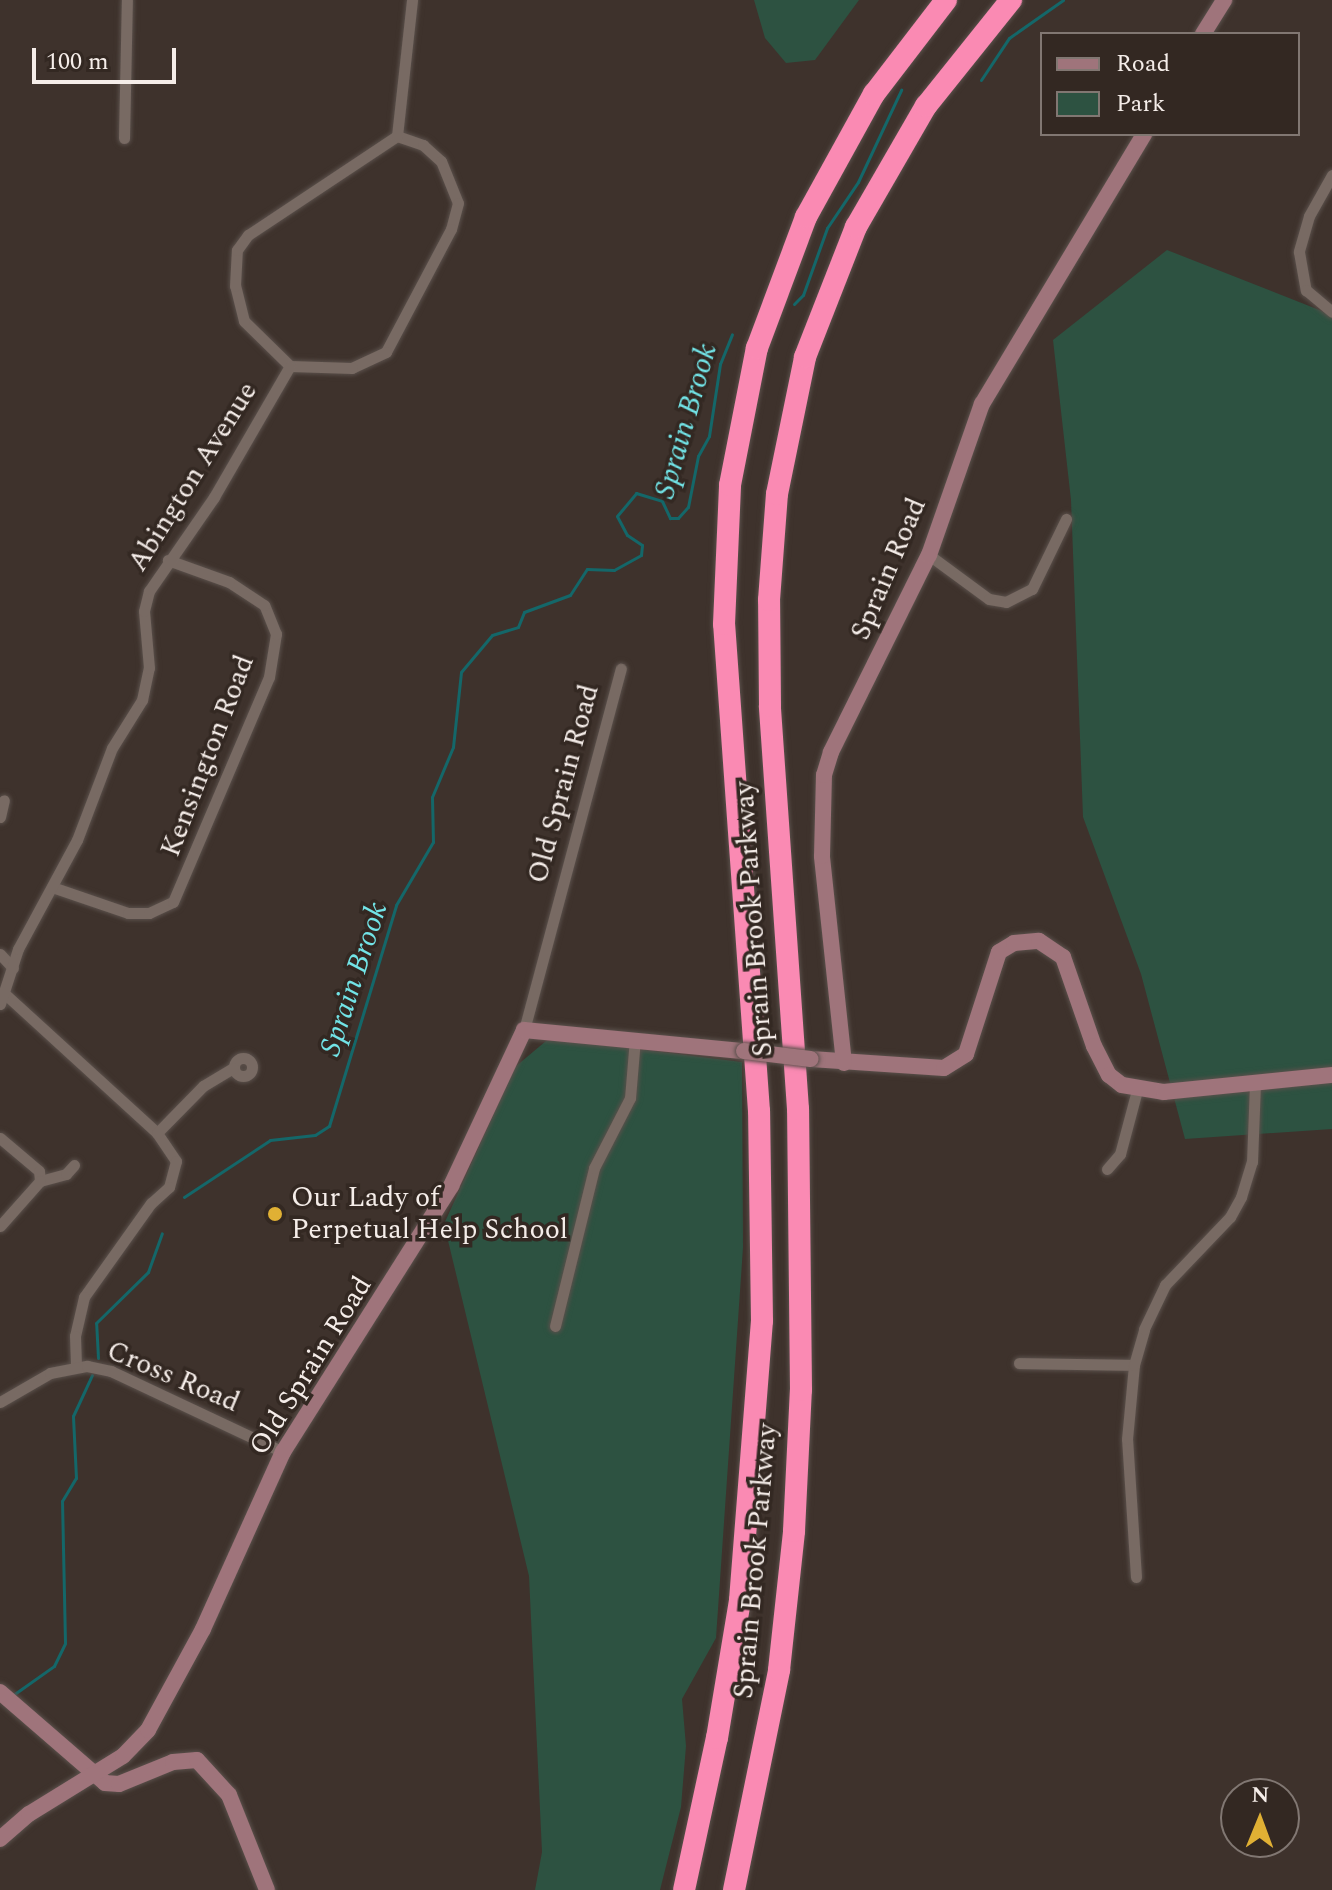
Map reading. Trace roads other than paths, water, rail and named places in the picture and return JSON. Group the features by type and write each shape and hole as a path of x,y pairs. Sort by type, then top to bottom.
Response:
{"highway":[{"name":"Sprain Brook Parkway","path":"684,1890 717,1738 740,1600 762,1321 759,1111 724,624 733,462 757,348 806,217 874,94 946,0"},
{"name":"Sprain Brook Parkway","path":"734,1890 779,1670 801,1414 799,1121 770,706 777,494 805,357 856,227 919,116 1011,0"}],"street":[{"path":"124,138 127,0"},
{"path":"397,136 412,0"},
{"path":"1204,32 1224,0"},
{"path":"397,136 423,145 441,161 458,203 451,229 386,352 352,368 290,366 244,321 235,286 237,250 248,235 397,136"},
{"name":"Sprain Road","path":"844,1063 822,856 824,775 929,555 982,404 1143,136"},
{"path":"1332,175 1301,234 1299,252 1306,290 1314,302 1332,312"},
{"name":"Abington Avenue","path":"2,999 13,968 77,840 112,748 142,700 149,668 144,611 149,591 214,497 290,366"},
{"path":"929,555 989,599 1006,602 1032,589 1066,519"},
{"name":"Kensington Road","path":"52,887 128,913 149,913 173,902 269,677 276,634 264,605 229,582 168,560"},
{"name":"Old Sprain Road","path":"0,1839 29,1814 94,1777 148,1730 203,1629 283,1452 451,1186 524,1030 621,669"},
{"path":"0,817 4,800"},
{"path":"524,1030 635,1039 912,1070 944,1068 959,1060 972,1038 999,952 1014,943 1039,941 1063,957 1109,1075 1137,1090 1332,1075"},
{"path":"0,954 13,968"},
{"path":"2,999 157,1133 176,1161 169,1187 151,1203 84,1297 75,1336 76,1365"},
{"path":"555,1326 594,1168 630,1098 635,1039"},
{"path":"157,1133 203,1086 233,1068"},
{"path":"1136,1577 1127,1439 1134,1365 1144,1329 1165,1285 1230,1217 1241,1197 1252,1162 1255,1083"},
{"path":"1107,1169 1120,1154 1137,1090"},
{"path":"0,1138 39,1171 40,1181 28,1200 0,1226"},
{"path":"40,1181 66,1174 74,1165"},
{"path":"1019,1363 1134,1365"},
{"name":"Cross Road","path":"0,1402 50,1373 76,1365 111,1371 283,1452"},
{"path":"4,1696 94,1777 119,1784 173,1762 197,1760 229,1795 267,1890"}],"waterway":[{"name":"Sprain Brook","path":"981,80 1009,38 1063,0"},
{"name":"Sprain Brook","path":"794,304 803,295 827,228 858,182 901,90"},
{"name":"Sprain Brook","path":"184,1197 270,1140 315,1135 329,1126 396,905 433,842 432,797 453,747 461,672 492,635 518,627 524,612 570,595 587,569 614,570 641,555 642,545 627,535 617,516 636,493 662,501 670,518 678,518 688,507 698,456 709,436 720,364 732,334"},
{"name":"Sprain Brook","path":"98,1358 96,1323 148,1272 162,1233"},
{"name":"Sprain Brook","path":"13,1695 54,1666 65,1643 62,1501 76,1478 73,1416 92,1375"}],"place":[{"name":"Our Lady of Perpetual Help School","path":"275,1214"}]}
